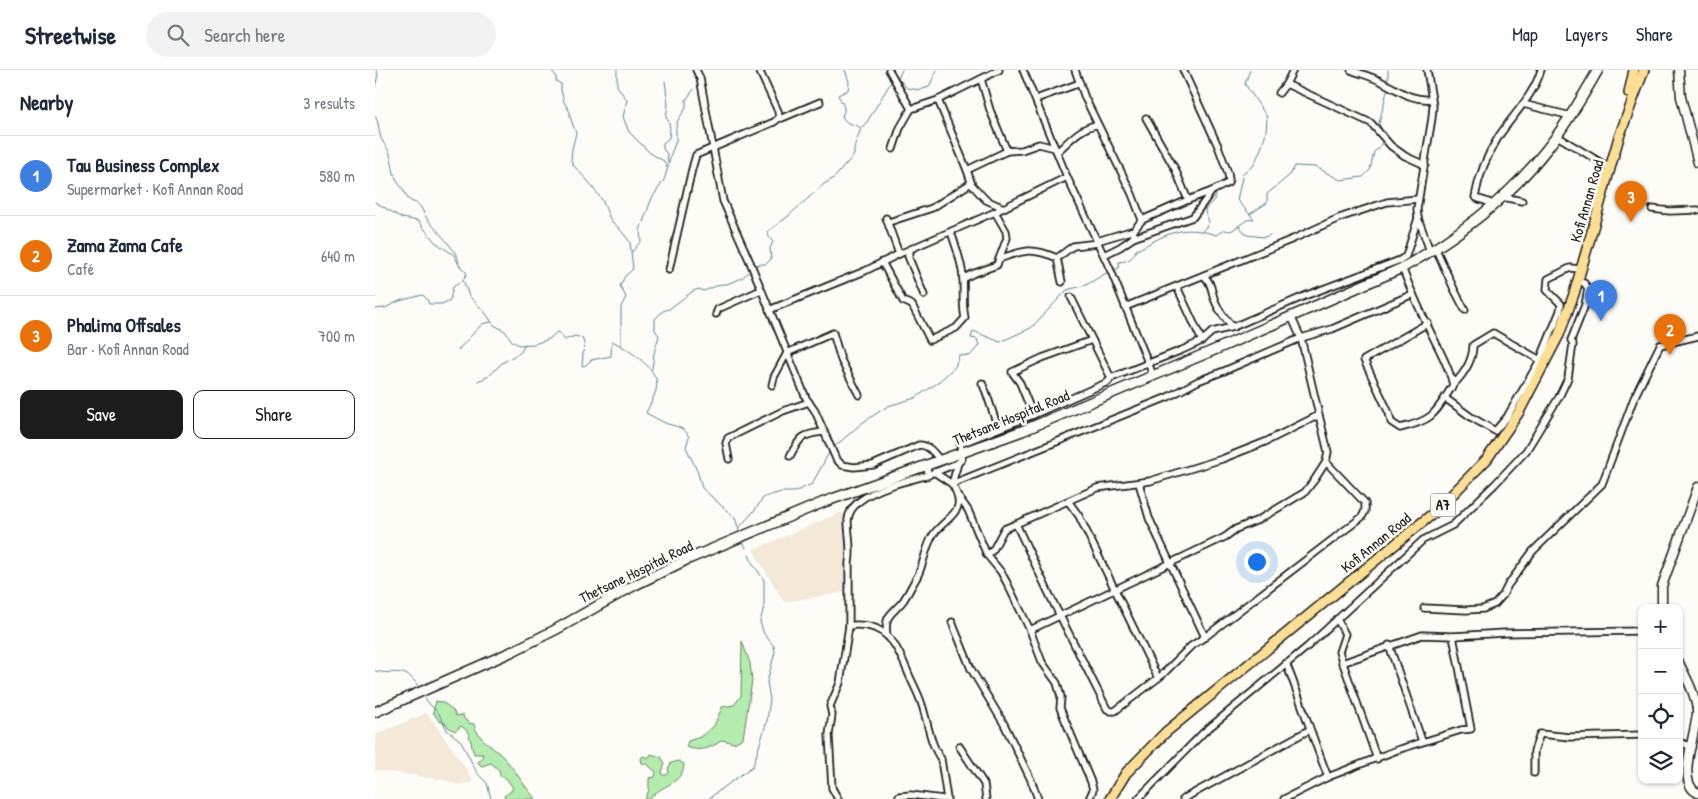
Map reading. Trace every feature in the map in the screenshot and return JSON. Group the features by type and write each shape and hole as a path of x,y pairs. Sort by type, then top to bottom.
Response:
{"main road":[{"name":"Thetsane Hospital Road","path":"375,712 511,652 555,630 633,586 686,560 831,499 930,471 941,461 1038,424 1402,268 1482,215 1527,173 1571,116 1598,70"},
{"name":"Kofi Annan Road","path":"1111,799 1127,773 1166,732 1436,511 1487,459 1519,412 1559,335 1578,281 1619,137 1634,70"},
{"name":"Kofi Annan Road","path":"1619,137 1644,70"}],"street":[{"path":"696,70 700,78 723,202 787,353 836,459 842,465 864,467 923,445 933,451 941,461"},
{"path":"889,70 911,109"},
{"path":"893,149 900,128 911,109 937,100 999,70"},
{"path":"1023,70 1067,177 1104,256 1153,375"},
{"path":"1075,70 1097,125 1132,194 1142,220"},
{"path":"1133,238 1134,230 1142,220 1212,192 1228,183 1229,180 1218,146 1183,70"},
{"path":"1279,93 1293,70"},
{"path":"1351,70 1384,83 1415,99 1431,99"},
{"path":"1427,70 1432,118 1418,199 1418,218 1432,249 1465,310"},
{"path":"1493,205 1490,201 1479,200 1475,197 1482,166 1499,136 1523,104 1541,70"},
{"path":"1677,70 1681,97 1696,147 1698,163"},
{"path":"761,71 778,111 779,118"},
{"path":"981,79 990,110 1007,151"},
{"path":"1035,99 1080,83"},
{"path":"1286,84 1371,123 1391,146 1405,156 1425,165"},
{"path":"937,100 971,183 986,200 1004,208"},
{"path":"669,270 691,169 697,155 774,122 779,118 820,102"},
{"path":"1523,104 1571,116"},
{"path":"1146,118 1175,169 1188,200"},
{"path":"1056,150 1081,131 1092,125 1097,125"},
{"path":"1557,136 1610,168"},
{"path":"967,170 1007,151 1022,150 1039,144 1056,150"},
{"path":"769,310 833,285 1004,208 1067,177"},
{"path":"899,254 887,220 932,208 971,183"},
{"path":"1104,256 1133,238 1193,217 1212,192"},
{"path":"1503,196 1522,201"},
{"path":"1125,308 1339,218 1387,202 1418,199"},
{"path":"1652,209 1671,211 1698,210"},
{"path":"963,279 997,265 1007,238 1006,231 995,212"},
{"path":"952,484 961,459 960,444 1033,415 1108,382 1111,378 1202,341 1212,332 1233,327 1307,295 1406,256 1418,218"},
{"path":"1057,258 1073,246 1098,242 1134,230"},
{"path":"882,262 903,301 912,305 930,340 956,328 965,318 962,304 963,279 960,258 951,232"},
{"path":"999,258 1031,249 1042,251 1057,258"},
{"path":"909,250 908,256 924,295"},
{"path":"1057,258 1062,282"},
{"path":"1402,268 1448,366 1453,385"},
{"path":"1445,398 1471,417 1495,431 1507,417 1540,360 1560,311 1561,304 1547,290 1548,279 1570,268 1581,269"},
{"path":"1204,276 1209,281 1215,300 1224,316 1233,327"},
{"path":"1137,799 1204,732 1307,647 1423,540 1453,526 1526,452 1559,397 1568,378 1573,344 1571,340 1585,305 1587,288 1584,283 1578,281"},
{"path":"1177,287 1202,341"},
{"path":"715,314 718,308 761,290"},
{"path":"952,484 1168,397 1198,381 1301,338 1332,329 1413,294"},
{"path":"1071,297 1111,378"},
{"path":"1030,630 1225,537 1236,529 1258,520 1305,492 1326,462 1328,452 1301,338 1291,316"},
{"path":"1428,324 1364,360 1389,413 1391,422 1400,428 1419,424 1434,414 1453,385 1461,378 1470,360 1473,345 1493,333 1540,360"},
{"path":"772,385 774,376 787,353 833,333 841,360 859,395"},
{"path":"1424,608 1478,610 1495,604 1533,552 1602,484 1634,398 1660,345 1698,336"},
{"path":"1033,415 1020,383 1012,372 1042,358 1092,340"},
{"path":"982,383 998,428"},
{"path":"729,459 726,443 728,438 783,411 809,402"},
{"path":"987,555 993,550 1004,529 1097,488 1134,482 1139,483 1222,459 1265,442 1319,415"},
{"path":"790,456 797,442 805,434 824,432"},
{"path":"1016,524 1107,709 1115,711 1157,678 1191,646 1362,517 1365,511 1365,504 1326,462"},
{"path":"838,799 832,788 831,778 829,735 832,715 830,706 840,683 849,626 849,563 851,553 848,518 852,507 881,490 930,471 958,464"},
{"path":"930,471 952,484 968,510 987,555 1007,582 1030,630 1042,662 1059,689 1061,697 1060,708 1091,782 1093,790 1089,799"},
{"path":"1139,483 1149,518 1205,637"},
{"path":"1661,604 1662,586 1698,488"},
{"path":"887,636 887,617 904,600 918,575 933,535 949,520 957,509 959,496"},
{"path":"1068,501 1079,516 1157,678"},
{"path":"1337,619 1345,634 1339,652 1342,663 1377,759"},
{"path":"952,622 971,669 1003,724 1031,780 1038,799"},
{"path":"849,626 856,624 876,628 887,636 902,656 921,700 925,722 937,754 941,759 947,799"},
{"path":"1342,663 1389,645 1423,635 1453,636 1638,630"},
{"path":"1284,799 1328,777 1422,742 1461,730 1471,729 1453,636"},
{"path":"1389,645 1422,742"},
{"path":"1287,663 1309,730 1328,777"},
{"path":"1683,671 1696,696 1697,711 1687,777 1691,788 1698,793"},
{"path":"1183,799 1309,730"},
{"path":"1534,773 1534,751 1540,734 1570,737 1638,735"},
{"path":"1683,744 1692,747"},
{"path":"959,746 984,784 986,799"},
{"path":"898,799 899,796 911,795 943,799"}],"shaded area":[{"path":"840,513 845,514 845,592 784,602 753,550"},
{"path":"427,713 467,770 473,782 458,785 445,780 375,770 375,735"}],"green space":[{"path":"742,641 750,663 752,681 743,738 734,743 722,740 714,746 705,749 686,747 688,741 700,737 714,726 722,707 734,705 741,696"},
{"path":"436,701 448,706 456,716 463,715 468,723 474,724 481,737 507,761 536,799 505,799 504,796 513,788 506,778 500,776 499,770 491,763 482,766 479,764 478,761 481,760 483,754 474,754 469,735 465,729 461,726 455,731 439,721 433,712"},
{"path":"651,754 661,757 665,763 663,775 667,775 669,772 668,769 671,763 679,761 684,764 683,771 675,781 654,794 650,799 645,799 649,790 649,778 655,777 656,772 648,765 642,763 641,758 643,756 648,758"}],"waterway":[{"path":"375,88 378,74 376,70"},
{"path":"551,70 556,76 556,81 561,84 564,102 570,112 576,133 572,149 571,160 573,165 602,200 611,221 630,242 633,269 625,276 620,286 626,297 621,307 621,345"},
{"path":"617,70 617,86 627,100 623,117 629,132 650,153 664,161 667,168"},
{"path":"754,268 759,264 766,264 771,259 770,248 773,242 767,232 786,218 824,184 834,178 854,155 855,145 861,128 848,123 842,116 844,108 838,95 848,90 849,82 845,70"},
{"path":"902,70 898,78 907,88 920,90 929,87 937,70"},
{"path":"1114,270 1119,268 1119,262 1130,259 1136,250 1170,234 1192,230 1216,235 1224,230 1231,231 1247,220 1254,219 1237,200 1243,173 1254,165 1266,132 1267,117 1245,84 1250,70"},
{"path":"1388,70 1388,83"},
{"path":"665,81 668,105 666,117 670,130 669,138 663,143 663,149 667,154 668,164"},
{"path":"862,127 891,82"},
{"path":"1382,131 1379,123 1388,87"},
{"path":"632,252 641,241 640,230 652,198 664,180 676,141 678,120 686,108 686,100 694,89"},
{"path":"375,116 381,137 390,154 397,181 408,199 419,205 430,222 455,252 459,263"},
{"path":"1250,214 1267,203 1267,194 1290,175 1295,166 1316,167 1340,180 1363,177 1370,170 1374,152 1379,148 1383,140"},
{"path":"1203,230 1209,221 1205,213 1206,208 1214,200 1217,191"},
{"path":"375,202 402,218 418,221 435,242 454,255 459,265 467,273 463,280 469,296 484,311 494,325 505,331 512,341 519,345 534,344 549,339 557,332 561,334 564,340 575,336 582,338 584,343 582,366 591,360 611,356 612,341 646,364 657,383 655,395 646,413 687,433 689,437 686,447 698,473 702,488 735,518 740,533"},
{"path":"1239,226 1247,235 1264,237 1270,235"},
{"path":"652,369 659,336 655,330 655,319 663,311 669,309 693,291 699,289 704,291 721,284 727,284 742,278 751,270"},
{"path":"833,448 862,423 888,406 915,398 936,384 955,367 959,355 970,356 979,345 977,339 971,338 973,331 1000,342 1031,328 1067,290 1086,285 1108,272"},
{"path":"375,309 385,308 399,301 423,295 429,304 442,304 450,300 453,287 463,280"},
{"path":"458,350 482,324 491,322"},
{"path":"478,381 489,376 502,363 521,352 525,344"},
{"path":"738,529 764,497 781,492 794,492 812,484 830,451"},
{"path":"743,541 746,548"},
{"path":"708,799 753,766 767,721 770,699 767,682 775,652 774,646 764,634 760,622 764,606 764,580 749,555"},
{"path":"375,671 404,673 418,686"},
{"path":"425,699 439,714 447,730 461,741 477,773 487,783 491,799"}],"place":[{"name":"Phalima Offsales","path":"1631,222"},
{"name":"Tau Business Complex","path":"1601,321"},
{"name":"Zama Zama Cafe","path":"1670,355"}]}
